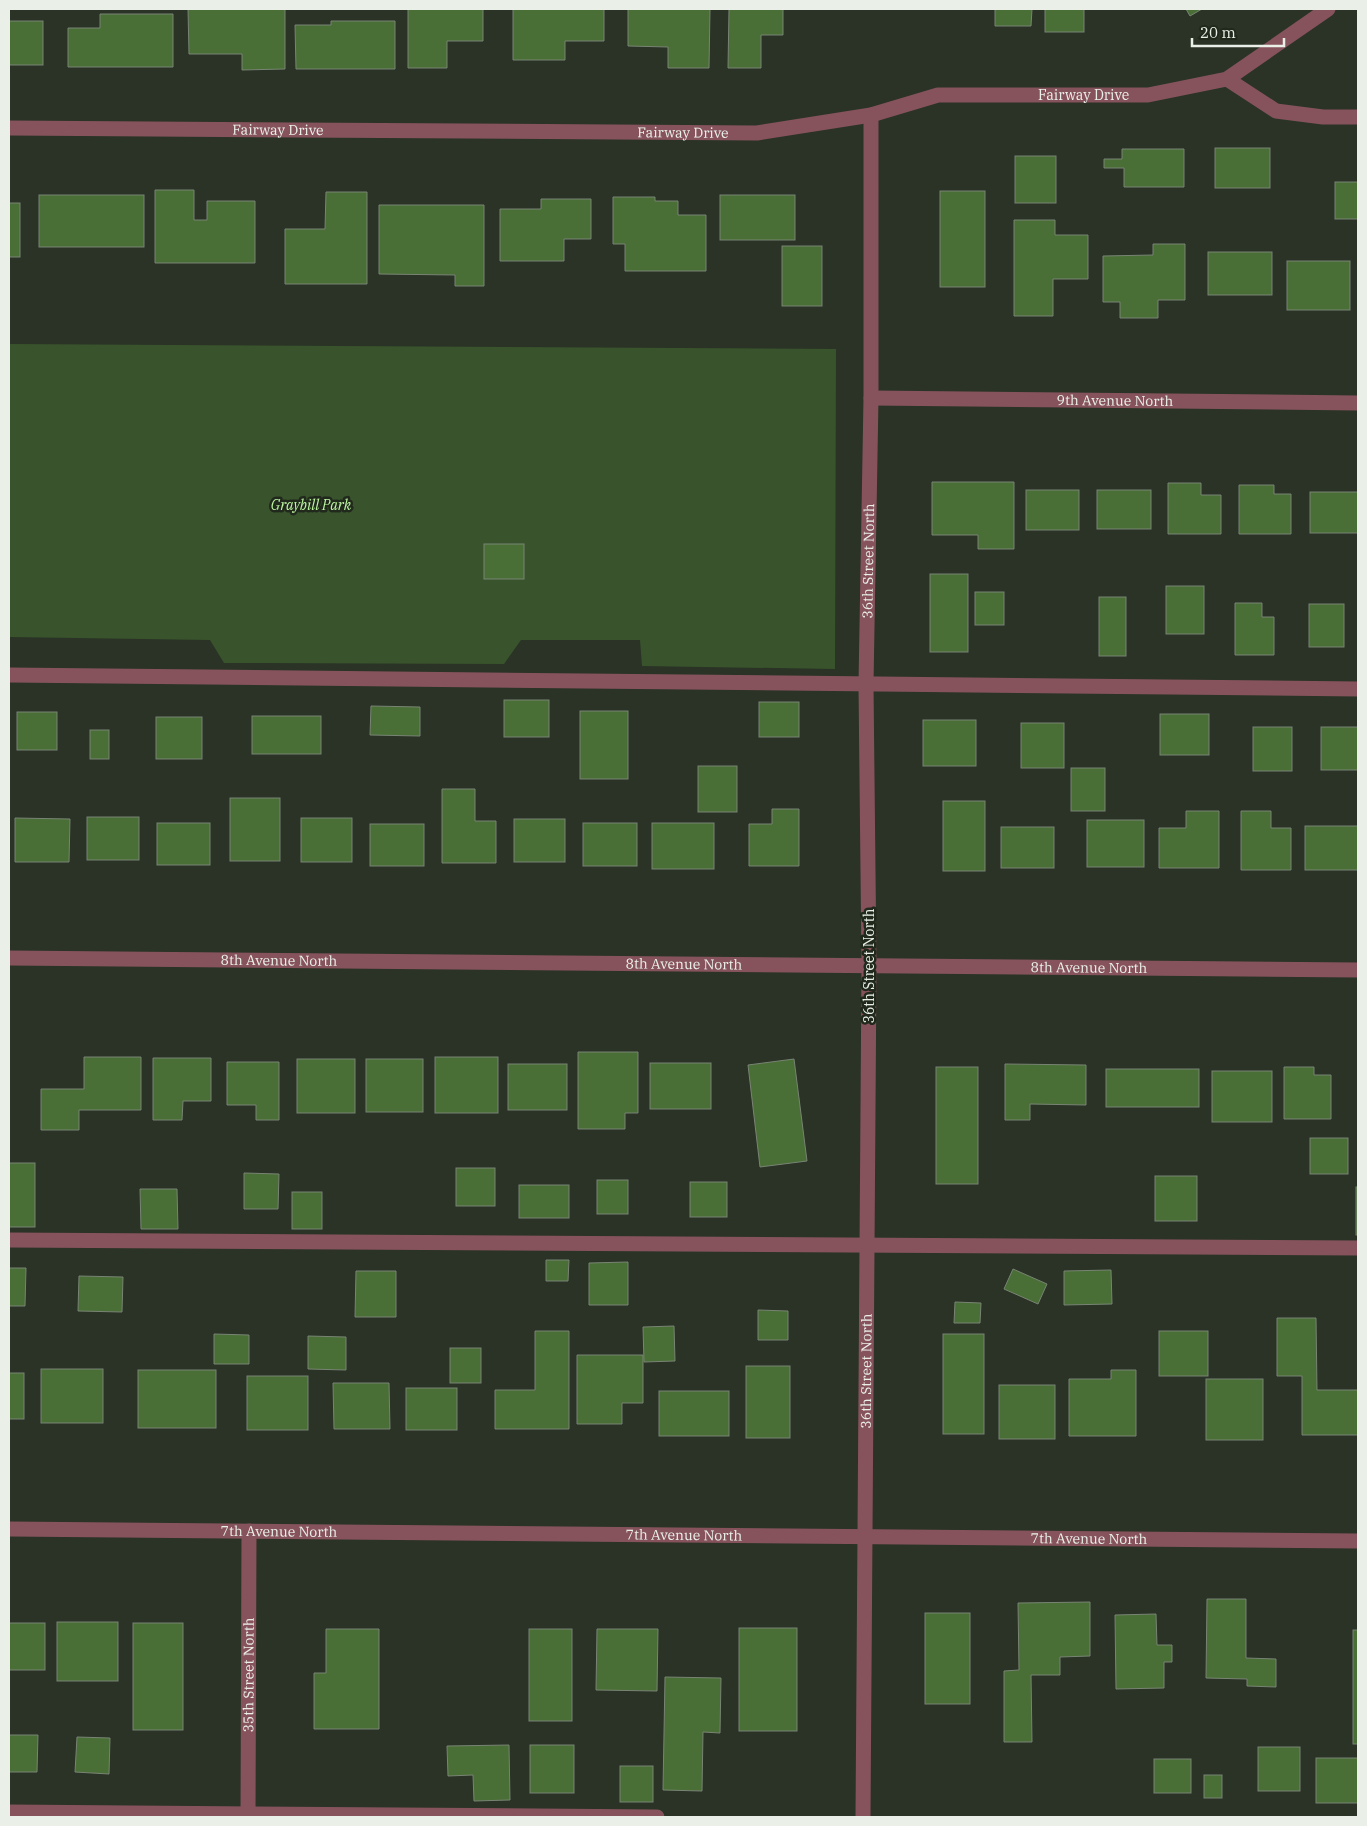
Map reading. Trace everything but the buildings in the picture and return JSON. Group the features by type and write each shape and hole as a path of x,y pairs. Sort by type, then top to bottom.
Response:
{"street":[{"name":"Fairway Drive","path":"9,128 757,134 871,115 938,95 1148,95 1227,79 1328,9"},
{"path":"1227,79 1276,111 1322,117 1358,117"},
{"name":"36th Street North","path":"863,1817 869,965 866,684 871,398 871,115"},
{"name":"9th Avenue North","path":"871,398 1358,403"},
{"path":"9,675 1358,689"},
{"name":"8th Avenue North","path":"9,958 1358,970"},
{"path":"9,1240 1358,1248"},
{"name":"7th Avenue North","path":"9,1529 1358,1541"},
{"name":"35th Street North","path":"248,1531 248,1816"},
{"path":"9,1812 248,1816 657,1817"}],"green space":[{"name":"Graybill Park","path":"9,344 836,349 835,669 642,666 640,640 521,640 504,664 224,663 210,640 9,637"}]}
